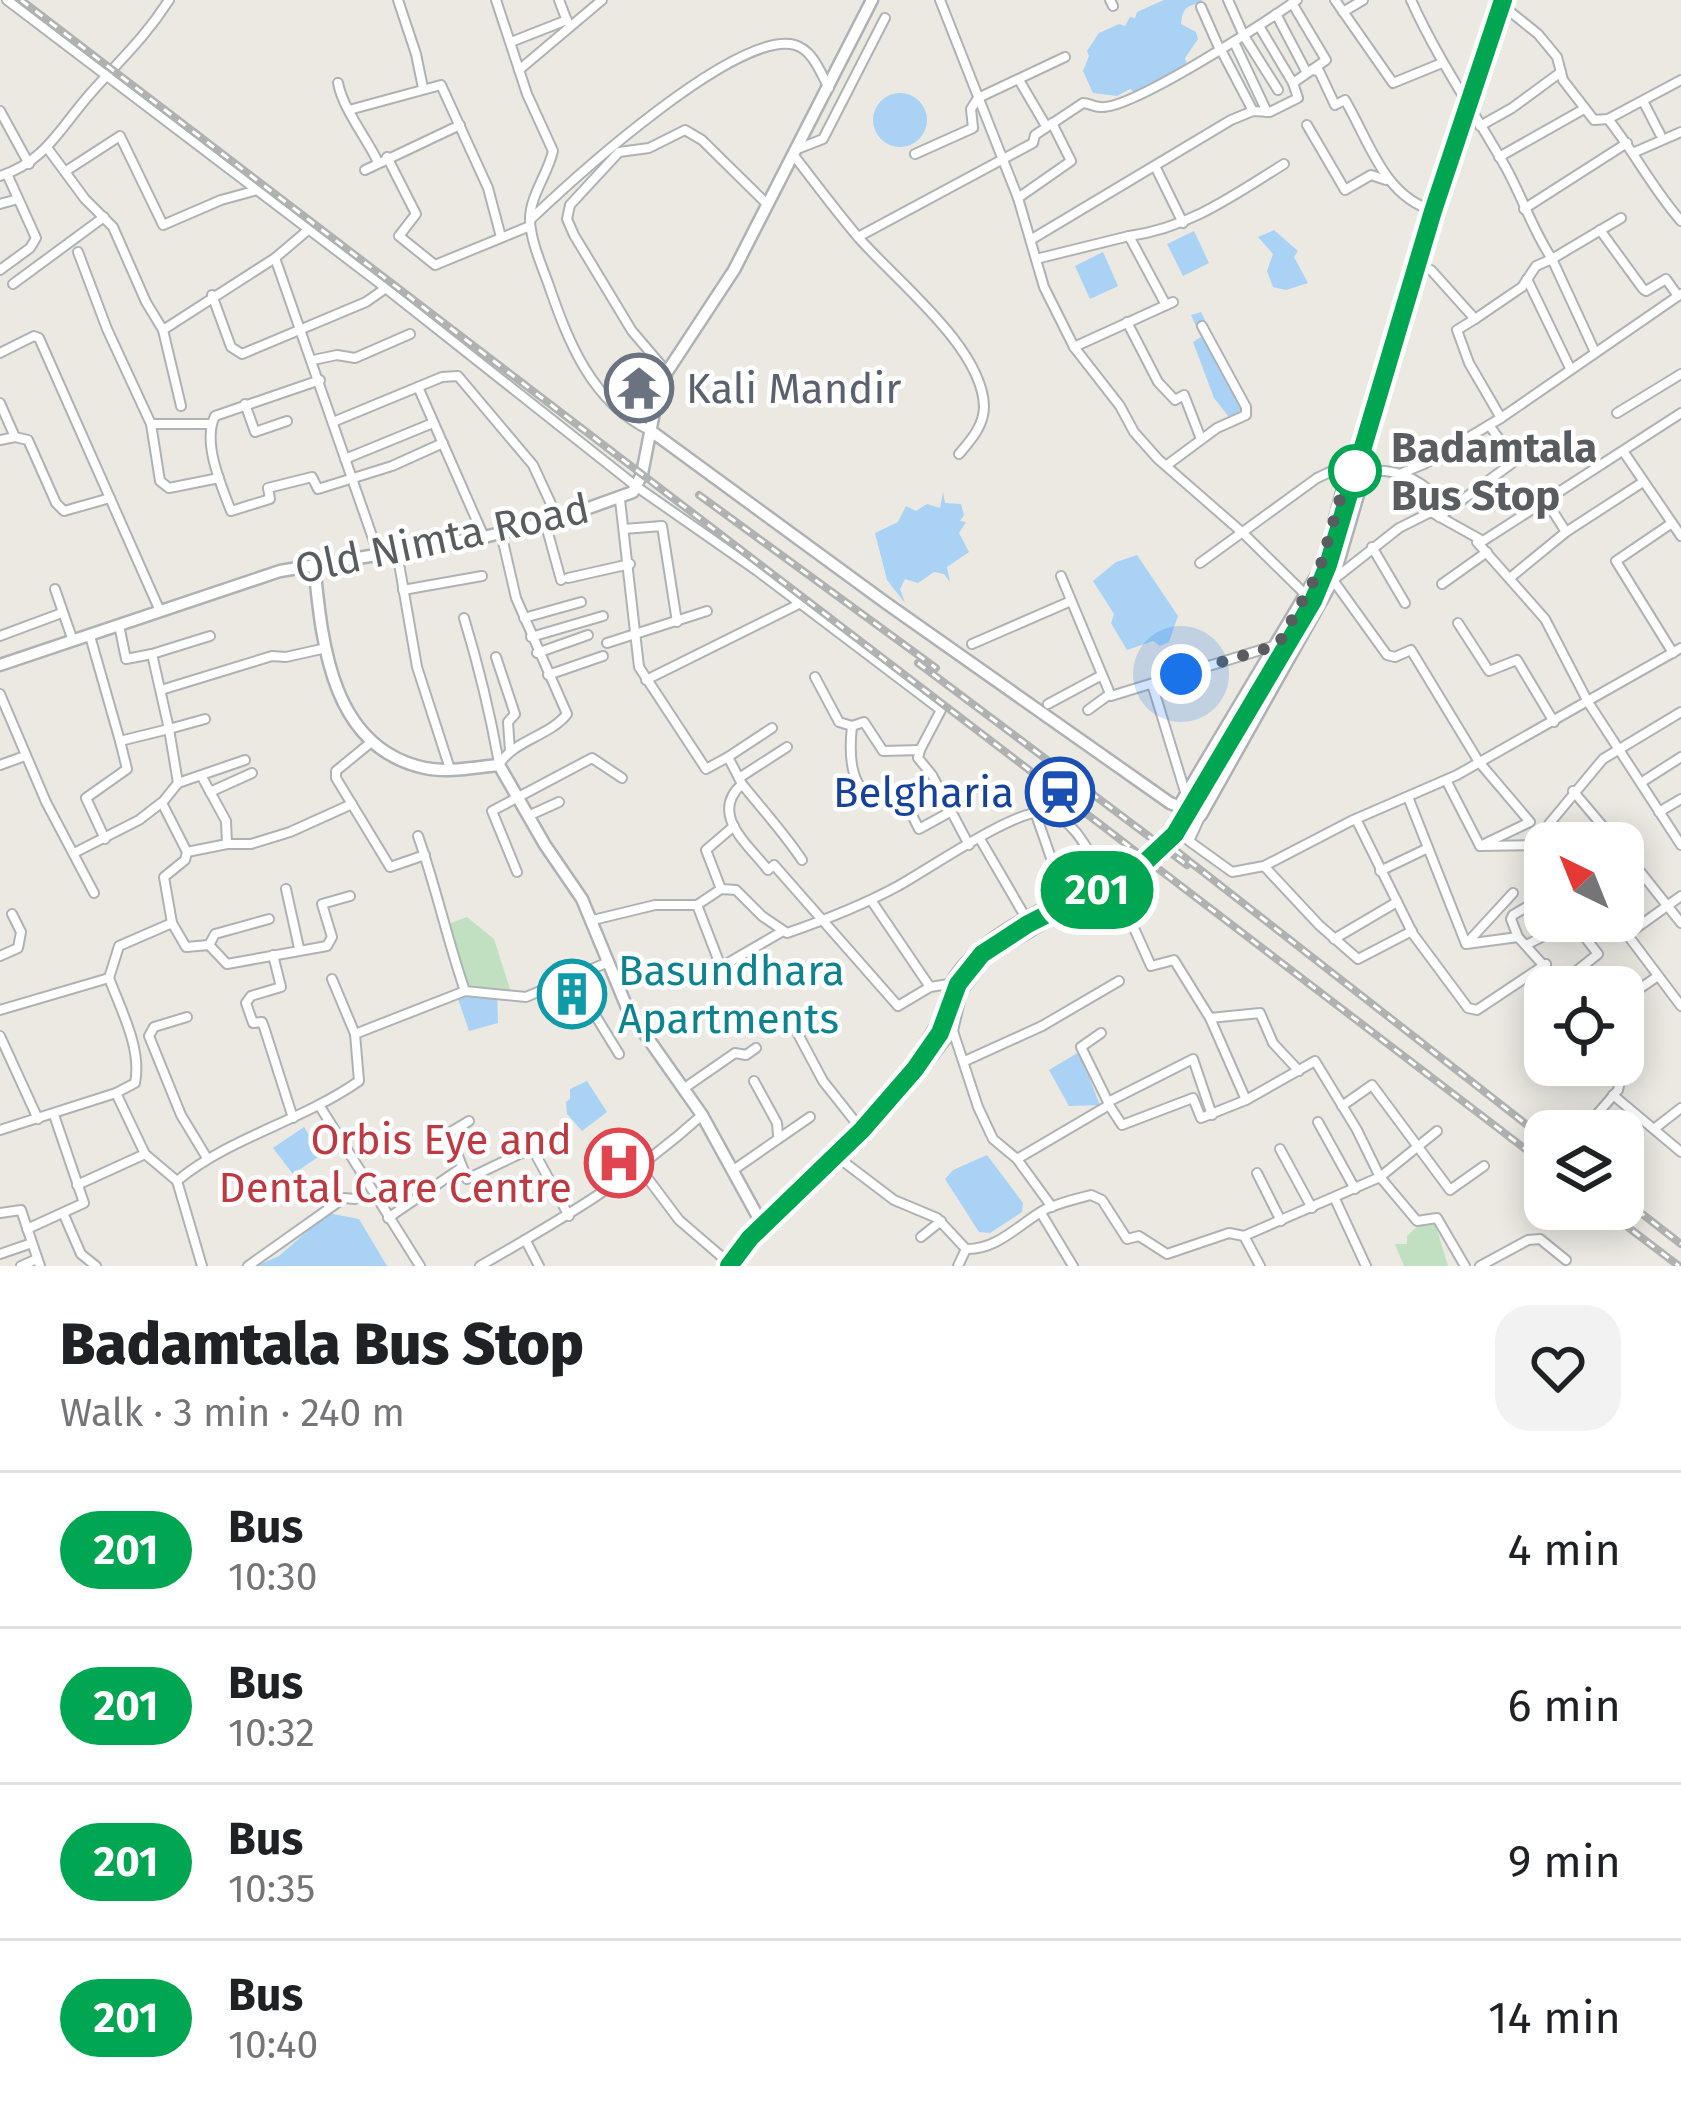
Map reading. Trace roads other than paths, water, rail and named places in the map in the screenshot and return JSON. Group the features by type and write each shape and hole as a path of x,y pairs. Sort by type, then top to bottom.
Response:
{"main road":[{"path":"1310,598 1339,527 1433,211 1502,3"},
{"path":"730,1265 915,1069"}],"street":[{"path":"7,0 386,288 638,488 941,710 918,758 969,845"},
{"path":"0,271 34,242 4,175 48,149 91,92 145,38 169,0"},
{"path":"398,0 423,88"},
{"path":"496,0 519,70 554,151 531,223 574,353 620,411 886,603 1203,811"},
{"path":"559,0 568,25"},
{"path":"519,70 602,0"},
{"name":"Old Nimta Road","path":"0,665 280,572 484,537 620,500 638,488 667,372 734,270 872,0"},
{"path":"940,0 1018,198 1048,298 1074,347 1134,432 1310,598"},
{"path":"1228,0 1278,90"},
{"path":"1335,0 1393,83 1442,63"},
{"path":"1343,12 1363,0"},
{"path":"1411,0 1442,63 1499,157 1595,352"},
{"path":"858,237 1033,143 1033,137 1049,124 1083,103 1105,107 1149,89 1295,2 1326,60 1293,83"},
{"path":"1502,3 1557,57 1561,72 1594,120 1608,119 1681,80"},
{"path":"1201,7 1252,111"},
{"path":"1276,14 1308,72"},
{"path":"885,18 823,139 797,152 858,237 956,342 971,365 984,410 978,430 959,454"},
{"path":"511,42 568,25"},
{"path":"1032,239 1207,134 1252,111 1267,112 1300,96 1259,26"},
{"path":"1287,34 1305,26"},
{"path":"1234,42 1267,112"},
{"path":"338,83 349,110 416,214 398,236 432,263 444,264 531,223 682,90 760,52 799,46 812,57 830,89"},
{"path":"915,154 974,127 971,109 978,98 1065,58"},
{"path":"1308,72 1318,71 1335,105 1345,100 1387,181 1402,197 1433,211"},
{"path":"1480,126 1561,72"},
{"path":"1018,198 1071,161 1019,80"},
{"path":"349,110 441,85 488,188 501,237"},
{"path":"1643,101 1660,134"},
{"path":"1499,157 1584,109"},
{"path":"0,111 29,164"},
{"path":"1608,119 1635,152 1645,177 1681,221"},
{"path":"365,170 460,124"},
{"path":"1307,125 1345,190 1371,175 1387,181"},
{"path":"667,372 632,331 574,235 567,219 570,206 619,152 649,148 685,130 702,140 767,205"},
{"path":"1635,152 1681,132"},
{"path":"66,171 120,136 163,225 256,191"},
{"path":"1524,209 1627,143"},
{"path":"48,149 118,236 163,330 181,406"},
{"path":"1036,260 1183,223 1284,164"},
{"path":"1156,168 1183,223"},
{"path":"0,204 18,199"},
{"path":"13,284 104,217"},
{"path":"1501,418 1468,362 1457,330 1522,287 1536,266 1621,218"},
{"path":"163,330 274,258 308,230"},
{"path":"1402,473 1501,418 1680,295 1666,279 1650,290 1643,289 1600,230"},
{"path":"1074,347 1170,303 1129,236"},
{"path":"78,252 151,424 156,472 164,486 180,488 219,478"},
{"path":"274,258 378,553"},
{"path":"1418,267 1431,271 1474,319"},
{"path":"1526,277 1570,368"},
{"path":"212,295 237,353 302,330 386,288"},
{"path":"1127,322 1158,382 1175,400 1184,395 1201,439"},
{"path":"1167,465 1201,439 1246,415 1202,326"},
{"path":"313,360 337,355 355,358 410,334"},
{"path":"0,353 34,336 39,338 160,611"},
{"path":"333,422 453,374 533,465 552,521 564,579 630,564"},
{"path":"1617,413 1681,374"},
{"path":"151,424 211,424 222,412 320,380"},
{"path":"418,387 484,537"},
{"path":"0,403 15,436"},
{"path":"245,404 255,432 286,421"},
{"path":"1201,563 1318,478 1357,465 1402,473 1429,490 1435,515 1484,541 1677,416 1681,429"},
{"path":"345,459 433,423"},
{"path":"211,424 219,478 231,511 270,499 268,488 312,477 318,489 442,443"},
{"path":"1333,580 1399,528 1435,515 1515,461 1489,425"},
{"path":"0,440 15,436 28,440 64,512 110,498"},
{"path":"1624,451 1681,536"},
{"path":"1183,801 1310,598 1344,485 1357,465"},
{"path":"1357,465 1360,488 1333,580 1190,838 1232,872 1264,866 1446,780 1677,651 1616,562 1672,523"},
{"path":"1510,577 1566,532 1643,482"},
{"path":"620,500 638,661 646,680 706,769 772,728"},
{"path":"1547,502 1566,532"},
{"path":"625,529 662,526 677,622"},
{"path":"500,765 509,751 566,718 524,618 501,533"},
{"path":"1472,537 1545,619 1588,702 1680,842"},
{"path":"1372,547 1405,603"},
{"path":"397,550 417,667 450,769"},
{"path":"1442,584 1487,552"},
{"path":"314,564 326,648 340,699 369,744 415,765 450,769 500,765"},
{"path":"403,590 482,576"},
{"path":"1061,576 1110,694"},
{"path":"1333,580 1388,655 1411,650 1479,763 1530,822 1480,846"},
{"path":"55,589 73,643"},
{"path":"524,618 581,602"},
{"path":"972,644 1071,602"},
{"path":"646,680 799,604"},
{"path":"608,644 707,611"},
{"path":"0,636 59,614"},
{"path":"531,637 603,616"},
{"path":"464,618 487,695 485,709 500,765 592,920 628,1010 702,1115 763,1226"},
{"path":"1458,623 1489,671 1517,660 1554,722"},
{"path":"119,626 126,658 210,636"},
{"path":"537,653 588,635"},
{"path":"90,637 127,769 86,797 105,839"},
{"path":"1110,694 1118,696 1278,645"},
{"path":"160,691 272,656 326,648"},
{"path":"152,654 178,783"},
{"path":"548,675 603,656"},
{"path":"496,657 514,714 508,722 509,751"},
{"path":"1048,704 1102,675"},
{"path":"815,677 839,722 851,726 864,722 883,751 920,750"},
{"path":"1152,684 1183,801"},
{"path":"0,694 46,802 94,893"},
{"path":"1088,710 1110,694"},
{"path":"1550,822 1573,791 1620,747 1681,712"},
{"path":"120,742 206,719"},
{"path":"851,726 848,763 868,797 885,806 907,805 919,829 950,812"},
{"path":"369,744 334,773 390,867 425,855"},
{"path":"787,747 740,781 727,800 734,826 768,869 774,866 898,1006 930,987 950,984 962,992"},
{"path":"0,765 26,756"},
{"path":"1641,782 1681,757"},
{"path":"517,872 491,813 592,758 622,778"},
{"path":"728,758 740,781 802,860"},
{"path":"74,853 162,803 178,783 245,760"},
{"path":"210,792 252,772"},
{"path":"202,777 226,821 227,844"},
{"path":"1446,780 1480,846"},
{"path":"1573,791 1599,822"},
{"path":"1408,797 1466,944"},
{"path":"1659,812 1681,799"},
{"path":"528,817 559,802"},
{"path":"162,803 187,852 182,864 164,877 172,923 186,947 209,945"},
{"path":"187,852 251,844 318,822 352,804"},
{"path":"592,920 655,905 697,905 721,890 744,894 762,916 787,933 871,900 1035,812 1049,812 1082,837 1096,864 1088,880 977,948 958,967 939,1018 903,1073 902,1085 914,1081 953,1031 962,992 988,958 1070,909 1116,888 1151,966 1174,960 1210,1018 1246,1100"},
{"path":"1035,812 1070,909"},
{"path":"1356,819 1412,932 1451,990 1472,1010 1546,964 1519,937 1510,919 1524,908"},
{"path":"721,890 706,850 734,826"},
{"path":"418,836 465,991"},
{"path":"980,839 1026,918"},
{"path":"1480,846 1524,845"},
{"path":"1380,871 1428,848"},
{"path":"1264,866 1358,959 1412,932"},
{"path":"1644,876 1681,923"},
{"path":"286,889 299,948"},
{"path":"1466,944 1513,893"},
{"path":"209,945 227,964 326,946 332,938 322,904 350,896"},
{"path":"1644,922 1681,896"},
{"path":"871,900 930,987"},
{"path":"1334,939 1396,902"},
{"path":"697,905 722,967 783,931"},
{"path":"0,956 18,948 21,932 12,914"},
{"path":"209,945 215,934 268,919"},
{"path":"0,1130 135,1083 132,1044 110,978 119,946 172,923"},
{"path":"1528,944 1568,924 1598,954 1584,966"},
{"path":"1466,944 1519,937"},
{"path":"1634,942 1681,1006"},
{"path":"273,955 280,986 251,996 247,1003 253,1023 264,1027 293,1118"},
{"path":"355,1034 465,991 484,990 516,999 607,963"},
{"path":"571,976 619,1054"},
{"path":"1644,986 1658,976"},
{"path":"0,1010 110,978"},
{"path":"177,1181 207,1158 359,1081 355,1034 332,979"},
{"path":"965,1061 1042,1026 1119,981"},
{"path":"1210,1018 1259,1013 1273,1043 1299,1072"},
{"path":"187,1016 148,1032 177,1106 207,1158"},
{"path":"790,1019 824,1081 862,1130"},
{"path":"953,1031 978,1107 994,1139 1017,1160 1052,1207"},
{"path":"1102,1034 1081,1047 1122,1125 1186,1098 1193,1098 1201,1118 1212,1115 1315,1061 1380,1177 1417,1221 1436,1218 1465,1266"},
{"path":"0,1036 38,1119"},
{"path":"683,1089 735,1053 746,1055 756,1048"},
{"path":"1017,1160 1193,1059 1212,1115"},
{"path":"754,1082 777,1124 778,1135"},
{"path":"1342,1106 1372,1085 1450,1190 1484,1166"},
{"path":"1600,1110 1618,1086"},
{"path":"116,1093 145,1154 177,1181 202,1266"},
{"path":"1613,1095 1681,1152"},
{"path":"319,1105 420,1266"},
{"path":"1654,1129 1681,1108"},
{"path":"27,1229 83,1205 54,1115"},
{"path":"485,1265 640,1168 702,1115"},
{"path":"732,1171 810,1117"},
{"path":"469,1120 449,1133 470,1180 532,1148 569,1216"},
{"path":"1318,1121 1355,1189"},
{"path":"836,1156 894,1200 941,1221 966,1249 994,1244 1052,1207 1091,1195 1102,1200 1127,1239 1139,1236 1167,1255 1229,1233 1244,1236 1355,1189 1380,1177 1437,1131"},
{"path":"1280,1149 1312,1208"},
{"path":"77,1185 145,1154"},
{"path":"388,1218 461,1168"},
{"path":"640,1168 679,1220 730,1265"},
{"path":"1257,1173 1281,1221"},
{"path":"248,1266 344,1198 355,1199"},
{"path":"1335,1198 1366,1266"},
{"path":"0,1213 19,1208 39,1263 21,1266"},
{"path":"1041,1213 1072,1266"},
{"path":"64,1215 81,1255 96,1266"},
{"path":"921,1237 941,1221"},
{"path":"1244,1236 1259,1266"},
{"path":"1480,1266 1528,1240 1540,1239 1566,1261"},
{"path":"526,1240 539,1266"},
{"path":"0,1254 32,1243"},
{"path":"958,1266 966,1249"}],"water":[{"path":"1164,0 1203,0 1188,7 1182,17 1181,24 1196,32 1198,39 1185,58 1187,65 1135,93 1130,89 1117,96 1093,93 1083,71 1087,51 1099,33 1125,26 1137,12"},
{"path":"900,93 919,101 927,120 919,139 900,147 881,139 873,120 881,101"},
{"path":"1274,230 1298,251 1294,257 1308,283 1286,290 1273,287 1267,271 1273,254 1258,237"},
{"path":"1194,231 1209,263 1183,276 1167,244"},
{"path":"1103,252 1118,286 1090,299 1075,266"},
{"path":"1201,312 1246,407 1229,417 1214,398 1193,342 1201,337 1191,315"},
{"path":"943,492 945,503 961,504 964,515 960,521 966,522 959,533 969,552 947,567 950,582 944,574 934,572 918,583 905,579 900,589 905,603 887,580 875,533 898,522 906,506 916,511 927,504 940,508"},
{"path":"1137,555 1178,616 1169,642 1160,646 1153,641 1127,650 1111,623 1114,614 1093,581 1116,562"},
{"path":"497,991 498,1023 469,1031 457,996"},
{"path":"1079,1052 1100,1105 1069,1106 1049,1070"},
{"path":"587,1081 607,1112 582,1131 567,1114 566,1102 570,1089"},
{"path":"304,1127 321,1155 293,1174 273,1148"},
{"path":"987,1155 1023,1203 1022,1212 990,1233 979,1232 945,1179 953,1170"},
{"path":"328,1213 359,1219 387,1266 256,1266 279,1256"}],"railway":[{"path":"21,0 1524,1148"},
{"path":"699,495 936,668"},
{"path":"918,663 1187,865"},
{"path":"1175,850 1524,1123"},
{"path":"1644,1215 1681,1244"},
{"path":"1632,1230 1679,1266"}],"place":[{"name":"Kali Mandir","path":"639,388"},
{"name":"Badamtala Bus Stop","path":"1355,471"},
{"name":"Belgharia","path":"1060,792"},
{"name":"Basundhara Apartments","path":"572,994"},
{"name":"Orbis Eye and Dental Care Centre","path":"619,1163"}]}
